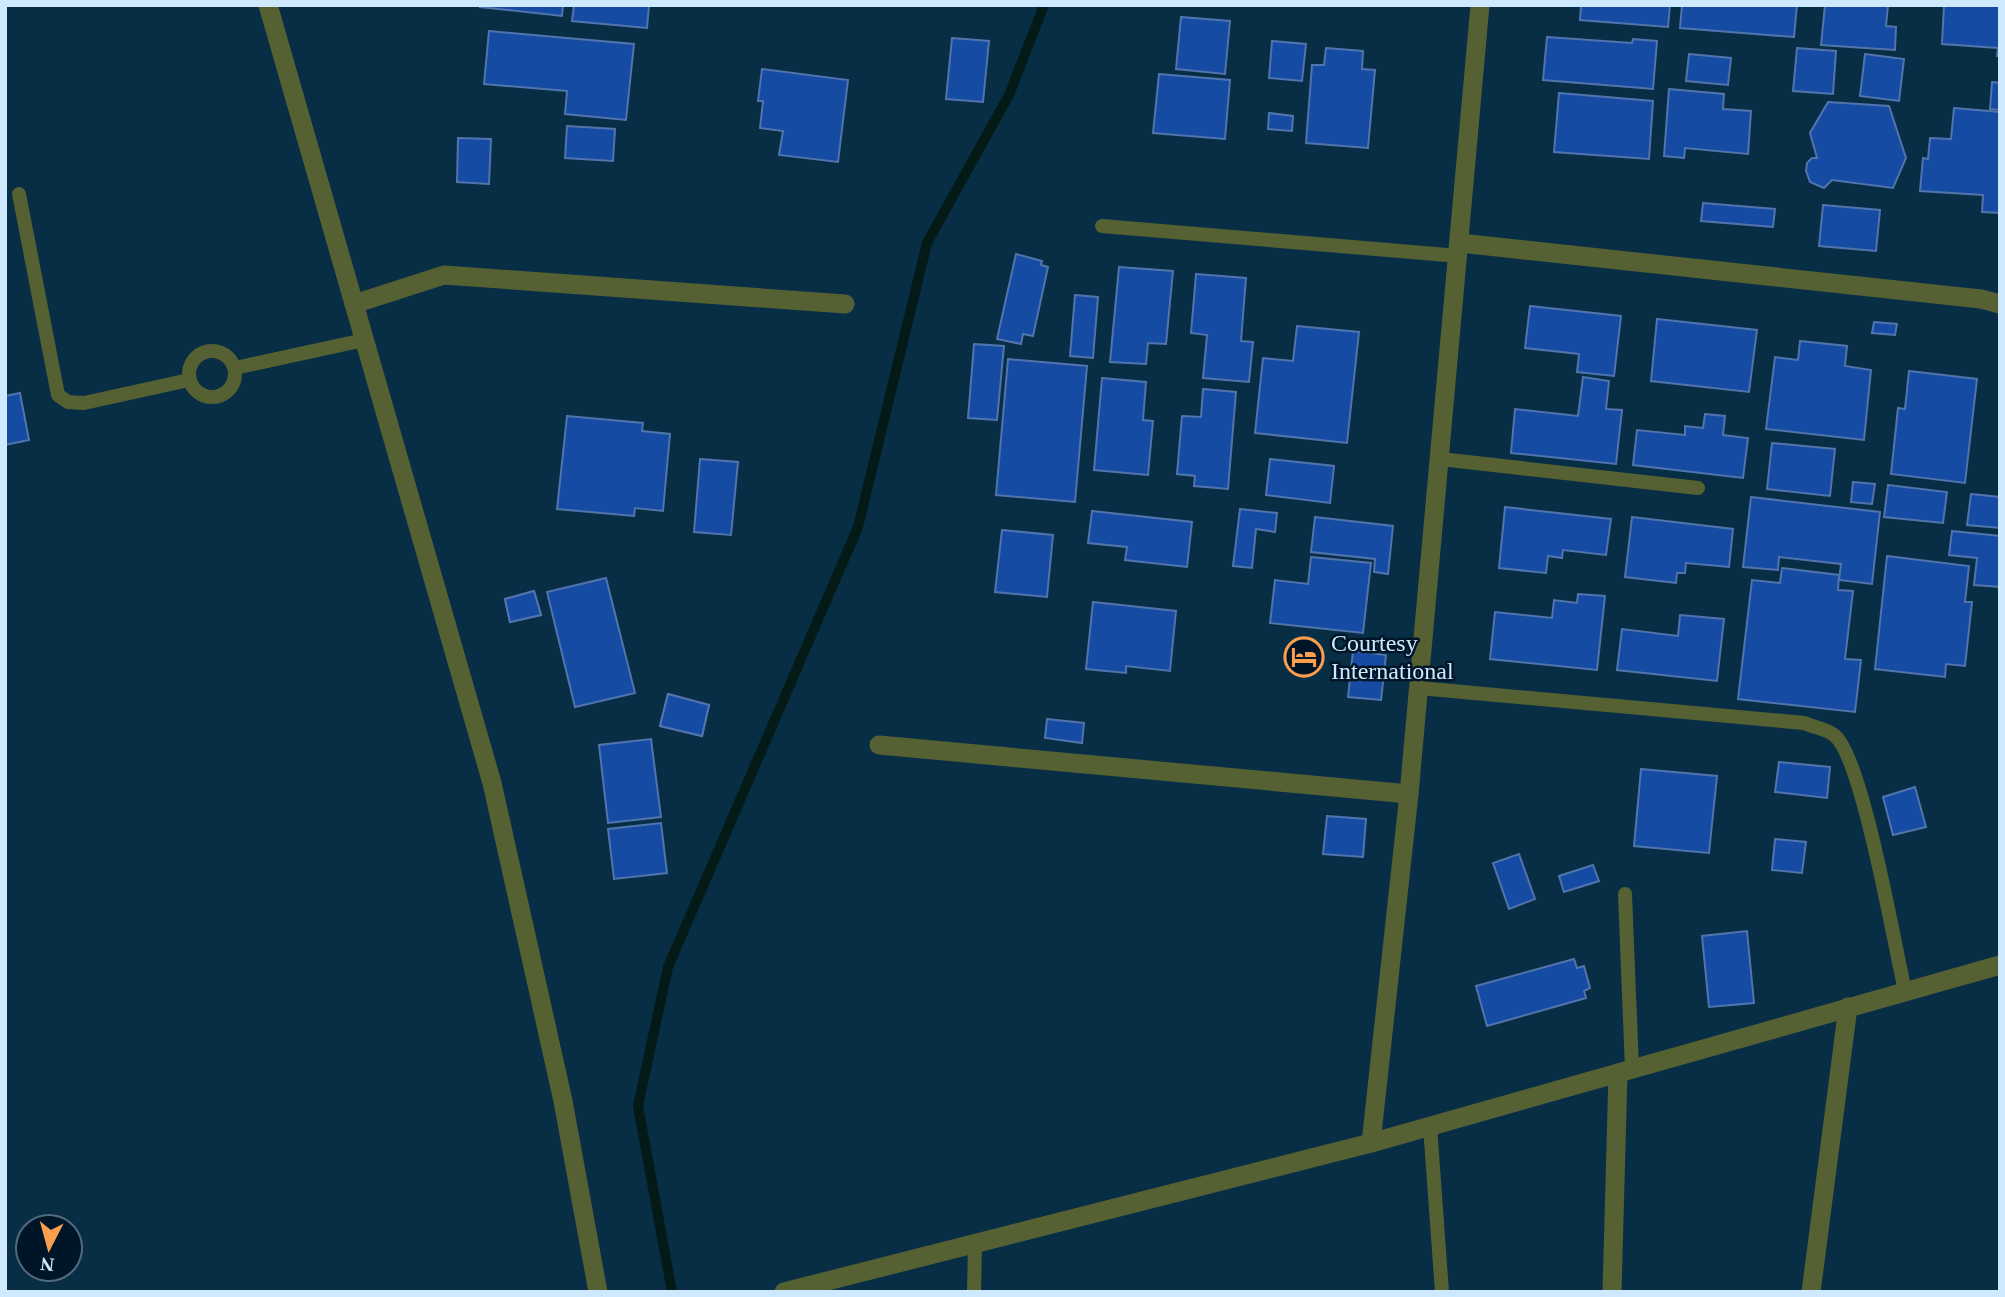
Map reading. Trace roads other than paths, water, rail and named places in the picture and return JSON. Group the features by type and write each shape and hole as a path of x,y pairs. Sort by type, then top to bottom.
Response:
{"street":[{"path":"268,5 492,783 563,1101 598,1292"},
{"path":"1371,1143 1409,794 1480,5"},
{"path":"1460,249 1981,299 2000,304"},
{"path":"354,304 444,275 845,304"},
{"path":"879,745 1409,794"},
{"path":"784,1292 1371,1143 2000,965"},
{"path":"1811,1292 1848,1007"},
{"path":"1612,1292 1625,1071"}],"lane":[{"path":"19,194 58,395 68,402 84,403 190,380"},
{"path":"1102,226 1460,249"},
{"path":"235,368 365,340"},
{"path":"218,351 228,358 235,368 235,380 228,391 218,397 206,397 195,391 190,380 190,368 195,358 206,352 218,351"},
{"path":"1440,459 1698,488"},
{"path":"1419,688 1804,723 1835,735 1850,757 1862,794 1905,991"},
{"path":"1625,894 1625,1071"},
{"path":"1430,1126 1442,1292"},
{"path":"974,1292 975,1243"}],"waterway":[{"path":"672,1292 638,1106 668,967 858,527 927,243 1009,95 1044,5"}],"place":[{"name":"Courtesy International","path":"1304,657"}]}
